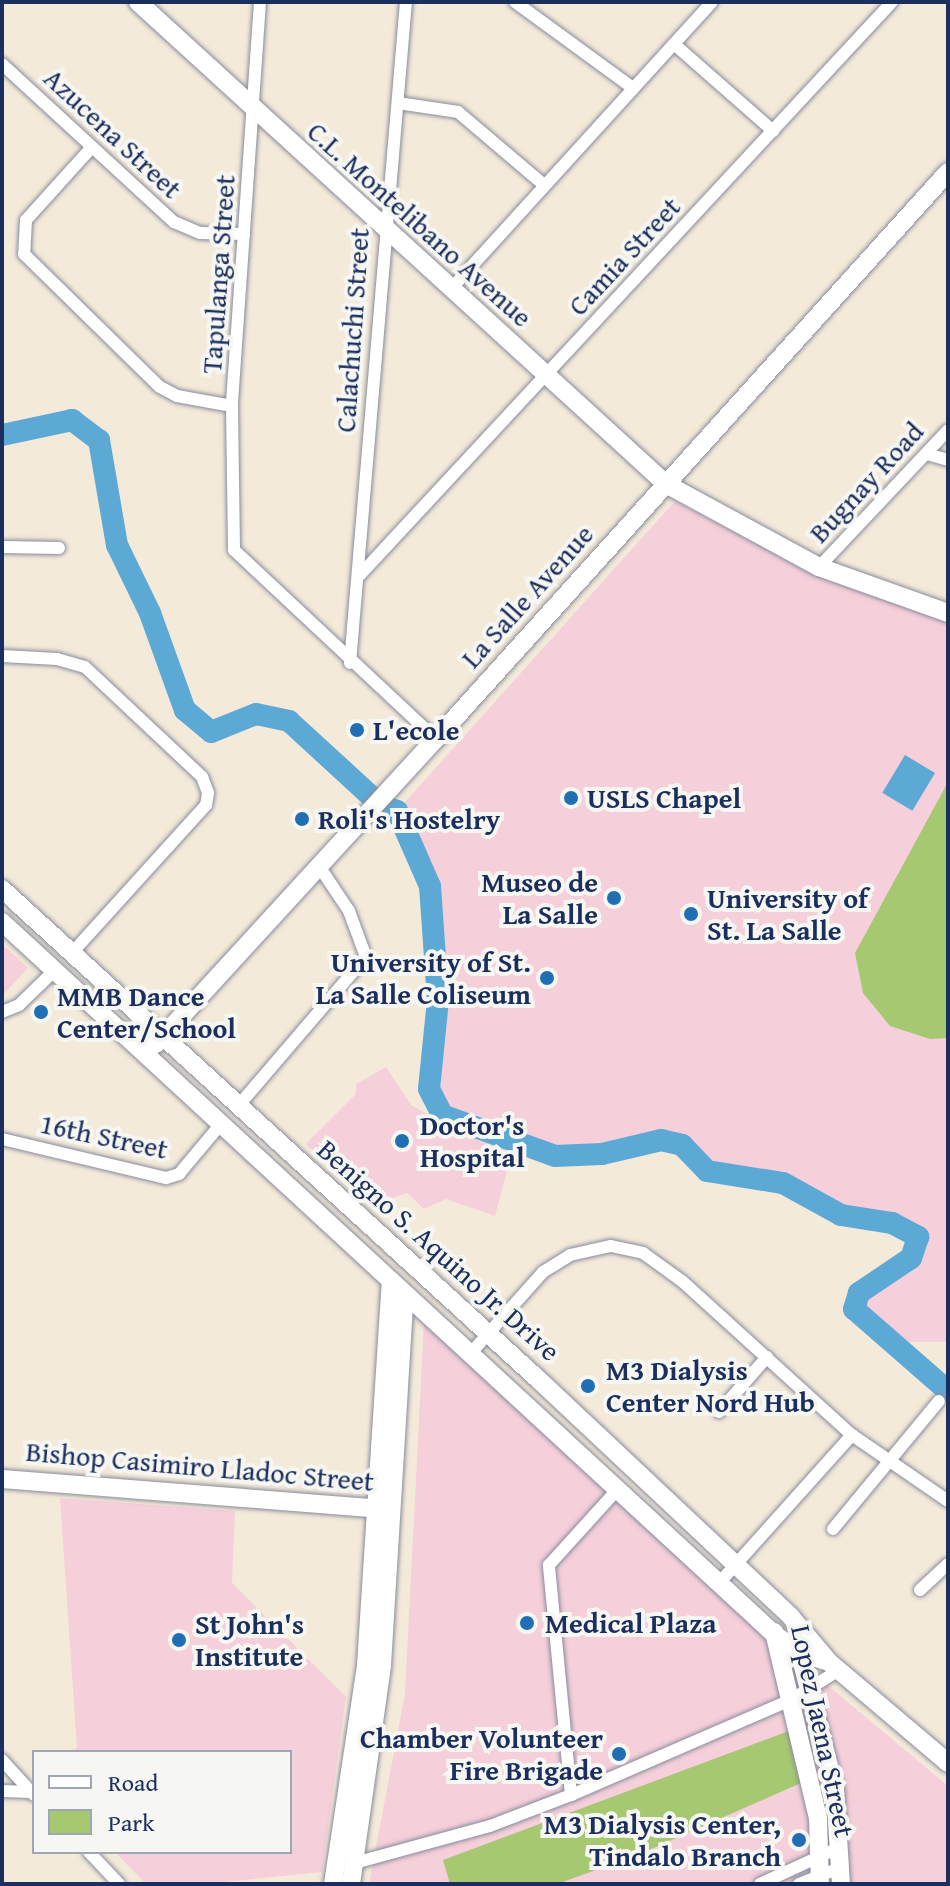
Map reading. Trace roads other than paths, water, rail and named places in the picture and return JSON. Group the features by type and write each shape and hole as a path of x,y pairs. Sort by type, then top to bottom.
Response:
{"main road":[{"name":"C.L. Montelibano Avenue","path":"138,2 384,231 666,484 819,567 948,613"},
{"name":"La Salle Avenue","path":"143,1051 166,1033 436,739 948,172"},
{"name":"Benigno S. Aquino Jr. Drive","path":"2,889 166,1033 239,1105 539,1380 791,1617 834,1666 948,1763"},
{"path":"2,920 17,903"},
{"name":"Benigno S. Aquino Jr. Drive","path":"2,920 774,1634 800,1653 834,1666"},
{"path":"351,1884 382,1665 391,1281"},
{"path":"334,1876 366,1665 385,1509 405,1294"},
{"path":"521,1400 539,1380"},
{"name":"Bishop Casimiro Lladoc Street","path":"2,1479 385,1509"},
{"name":"Lopez Jaena Street","path":"763,1590 805,1761 820,1855 820,1879"},
{"name":"Lopez Jaena Street","path":"791,1617 835,1789 842,1875"},
{"path":"805,1761 825,1755"}],"street":[{"name":"Tapulanga Street","path":"260,2 256,111 232,406 234,550 350,663"},
{"name":"Calachuchi Street","path":"350,663 384,231 406,2"},
{"path":"515,2 633,88"},
{"path":"450,290 712,2"},
{"name":"Camia Street","path":"358,577 892,2"},
{"path":"674,44 773,131"},
{"name":"Azucena Street","path":"2,64 174,222 200,233 244,234"},
{"path":"398,103 458,112 544,185"},
{"path":"92,147 26,220 24,254 160,387 177,396 232,406"},
{"name":"Bugnay Road","path":"819,567 948,430"},
{"path":"927,454 948,460"},
{"path":"2,547 59,548"},
{"path":"2,656 57,659 85,667 202,777 208,793 206,805 72,953"},
{"path":"350,663 436,739"},
{"path":"239,1105 366,957 349,911 319,866"},
{"path":"2,1012 19,1005 55,970"},
{"name":"16th Street","path":"2,1139 166,1178 179,1174 221,1124"},
{"path":"470,1354 543,1272 570,1255 611,1246 643,1253 660,1264 767,1357 852,1435 948,1501"},
{"path":"719,1412 767,1357"},
{"path":"833,1529 939,1401"},
{"path":"720,1582 852,1435"},
{"path":"571,1795 549,1565 618,1489"},
{"path":"920,1590 948,1564"},
{"path":"334,1876 355,1863 490,1826 571,1795 791,1700 809,1690 834,1666"},
{"path":"2,1760 32,1793"},
{"path":"2,1791 32,1794"},
{"path":"760,1884 840,1847"},
{"path":"91,1854 119,1884"},
{"path":"799,1884 842,1875"}],"water":[{"path":"905,755 935,773 912,811 882,793"}],"waterway":[{"path":"2,435 72,420 99,440 117,545 150,613 185,710 211,732 256,714 289,721 373,798"},
{"path":"386,807 397,811 430,886 438,1000 429,1089 442,1115 555,1156 602,1154 661,1140 682,1145 707,1171 783,1183 841,1215 892,1223 918,1237 911,1258 859,1293 854,1309 948,1391"}],"place":[{"name":"L'ecole","path":"357,730"},
{"name":"USLS Chapel","path":"571,798"},
{"name":"Roli's Hostelry","path":"302,819"},
{"name":"Museo de La Salle","path":"614,898"},
{"name":"University of St. La Salle","path":"691,914"},
{"name":"University of St. La Salle Coliseum","path":"547,978"},
{"name":"MMB Dance Center/School","path":"41,1012"},
{"name":"Doctor's Hospital","path":"402,1141"},
{"name":"M3 Dialysis Center Nord Hub","path":"588,1386"},
{"name":"Medical Plaza","path":"527,1623"},
{"name":"St John's Institute","path":"179,1640"},
{"name":"Chamber Volunteer Fire Brigade","path":"619,1754"},
{"name":"M3 Dialysis Center, Tindalo Branch","path":"799,1840"}]}
